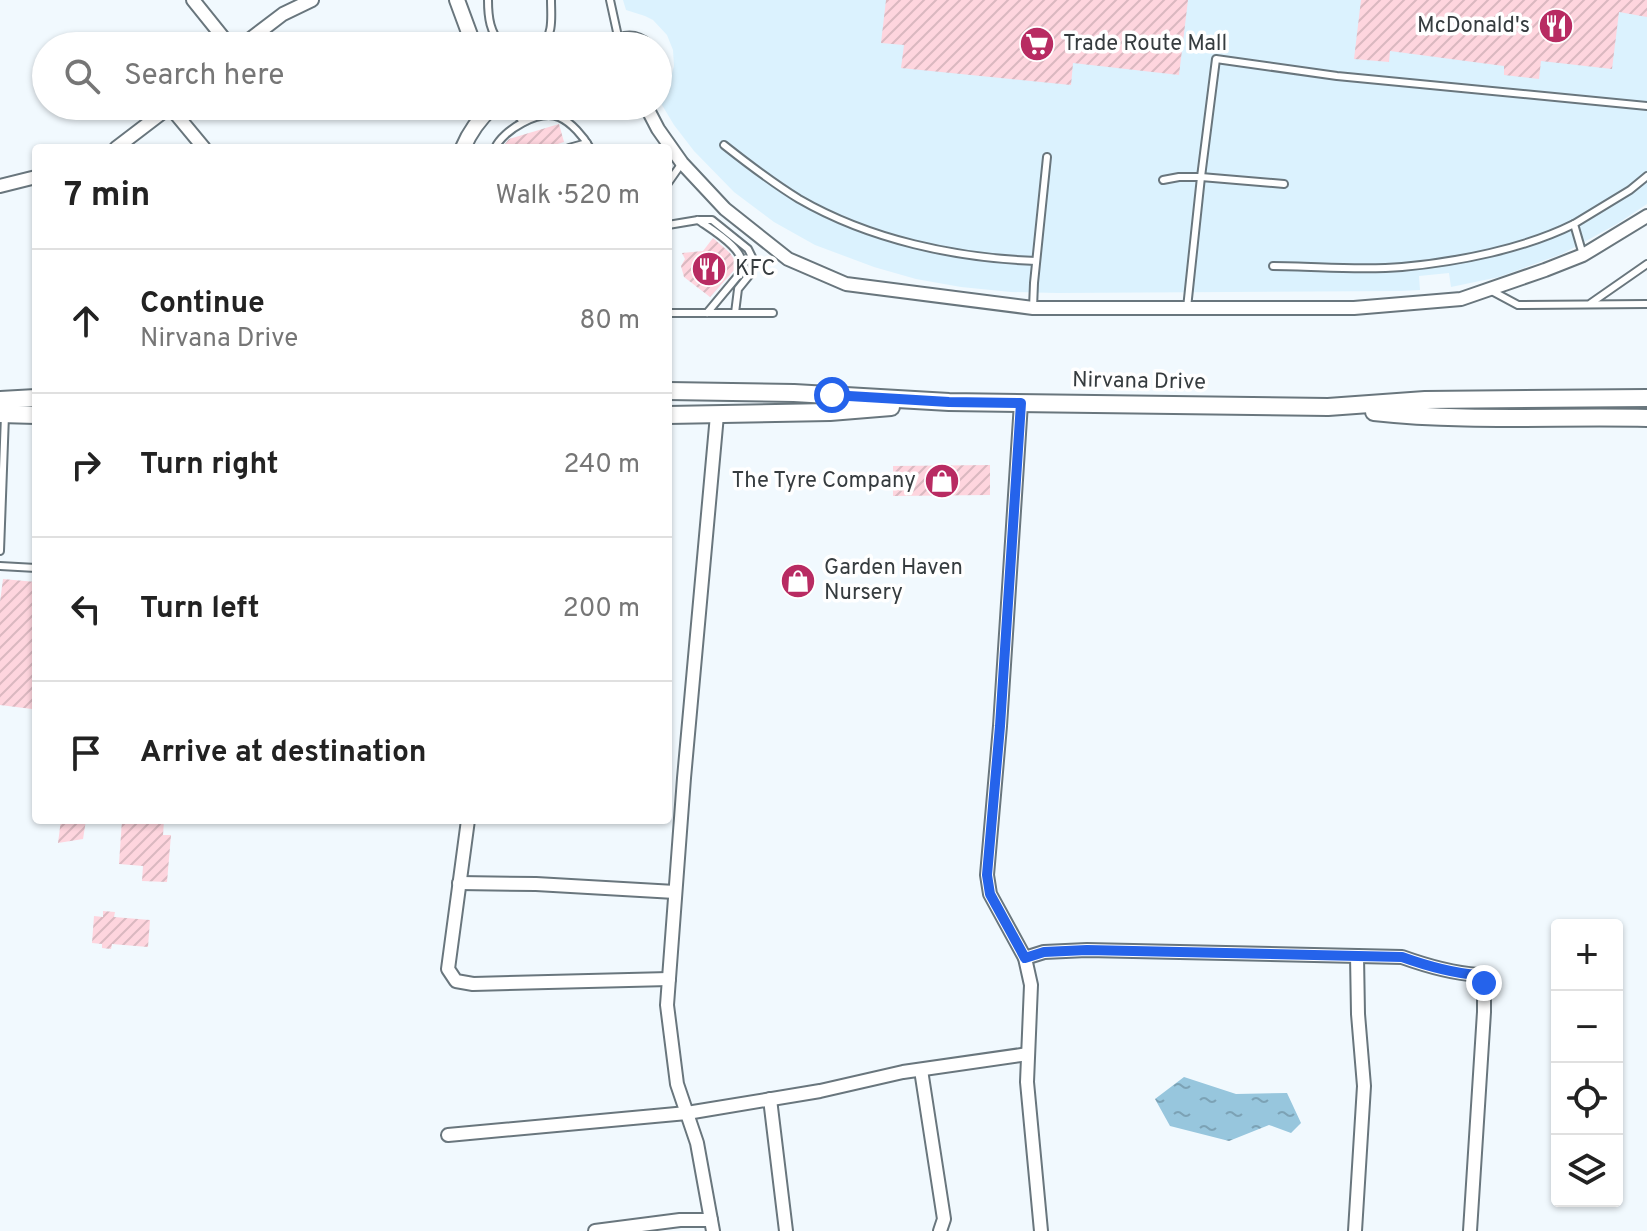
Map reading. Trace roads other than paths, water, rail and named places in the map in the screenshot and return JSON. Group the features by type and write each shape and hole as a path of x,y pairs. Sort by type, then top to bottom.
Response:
{"main road":[{"name":"Nirvana Drive","path":"672,391 807,394 949,402 1328,407 1425,400 1647,398"},
{"path":"2,410 32,399"},
{"name":"Nirvana Drive","path":"672,415 830,412 949,402"},
{"name":"Nirvana Drive","path":"1328,407 1419,417 1647,418"},
{"path":"2,410 32,414"}],"street":[{"path":"193,0 219,32"},
{"path":"259,32 283,14 312,0"},
{"path":"457,0 469,32"},
{"path":"121,144 153,120"},
{"path":"182,120 201,144"},
{"path":"465,144 479,120"},
{"path":"653,120 669,144"},
{"path":"672,149 725,209 788,259 846,284 1033,308 1354,308 1461,299 1583,255 1647,216"},
{"path":"0,186 32,178"},
{"path":"1021,403 987,875 990,894 1025,958 1031,985 1027,1082 1041,1231"},
{"path":"595,1231 680,1220 712,1225 697,1143 677,1084 667,1005 717,415"},
{"path":"672,801 682,802"},
{"path":"467,824 448,969 456,981 473,984 669,979"},
{"path":"459,883 675,892"},
{"path":"1025,958 1044,952 1087,950 1402,957 1443,970 1478,975 1484,983 1484,1012 1470,1231"},
{"path":"1355,1231 1364,1086 1357,956"},
{"path":"448,1135 687,1113 921,1070 1028,1054"},
{"path":"921,1070 944,1219 940,1231"},
{"path":"770,1099 786,1231"}],"lane":[{"path":"488,0 493,32"},
{"path":"549,32 551,0"},
{"path":"610,0 614,32"},
{"path":"1187,308 1216,59 1337,76 1647,106"},
{"path":"497,144 523,122 530,120"},
{"path":"565,120 588,144"},
{"path":"724,145 801,200 880,234 982,257 1036,261"},
{"path":"1033,308 1047,157"},
{"path":"672,177 682,163"},
{"path":"1273,266 1401,267 1503,249 1543,238 1574,224 1647,176"},
{"path":"1163,180 1201,177 1284,184"},
{"path":"698,220 732,246 744,265 707,313"},
{"path":"672,224 712,220 742,243 752,257 751,273 738,289 735,313"},
{"path":"1574,224 1583,255"},
{"path":"1589,304 1647,264"},
{"path":"1489,290 1518,305 1647,304"},
{"path":"672,313 773,313"},
{"path":"0,551 2,410"},
{"path":"0,566 32,568"}],"water":[{"path":"1184,1077 1236,1094 1287,1093 1301,1123 1291,1133 1269,1125 1229,1141 1170,1126 1155,1099"}],"place":[{"name":"McDonald's","path":"1556,26"},
{"name":"Trade Route Mall","path":"1037,44"},
{"name":"KFC","path":"709,269"},
{"name":"The Tyre Company","path":"942,481"},
{"name":"Garden Haven Nursery","path":"798,581"}]}
